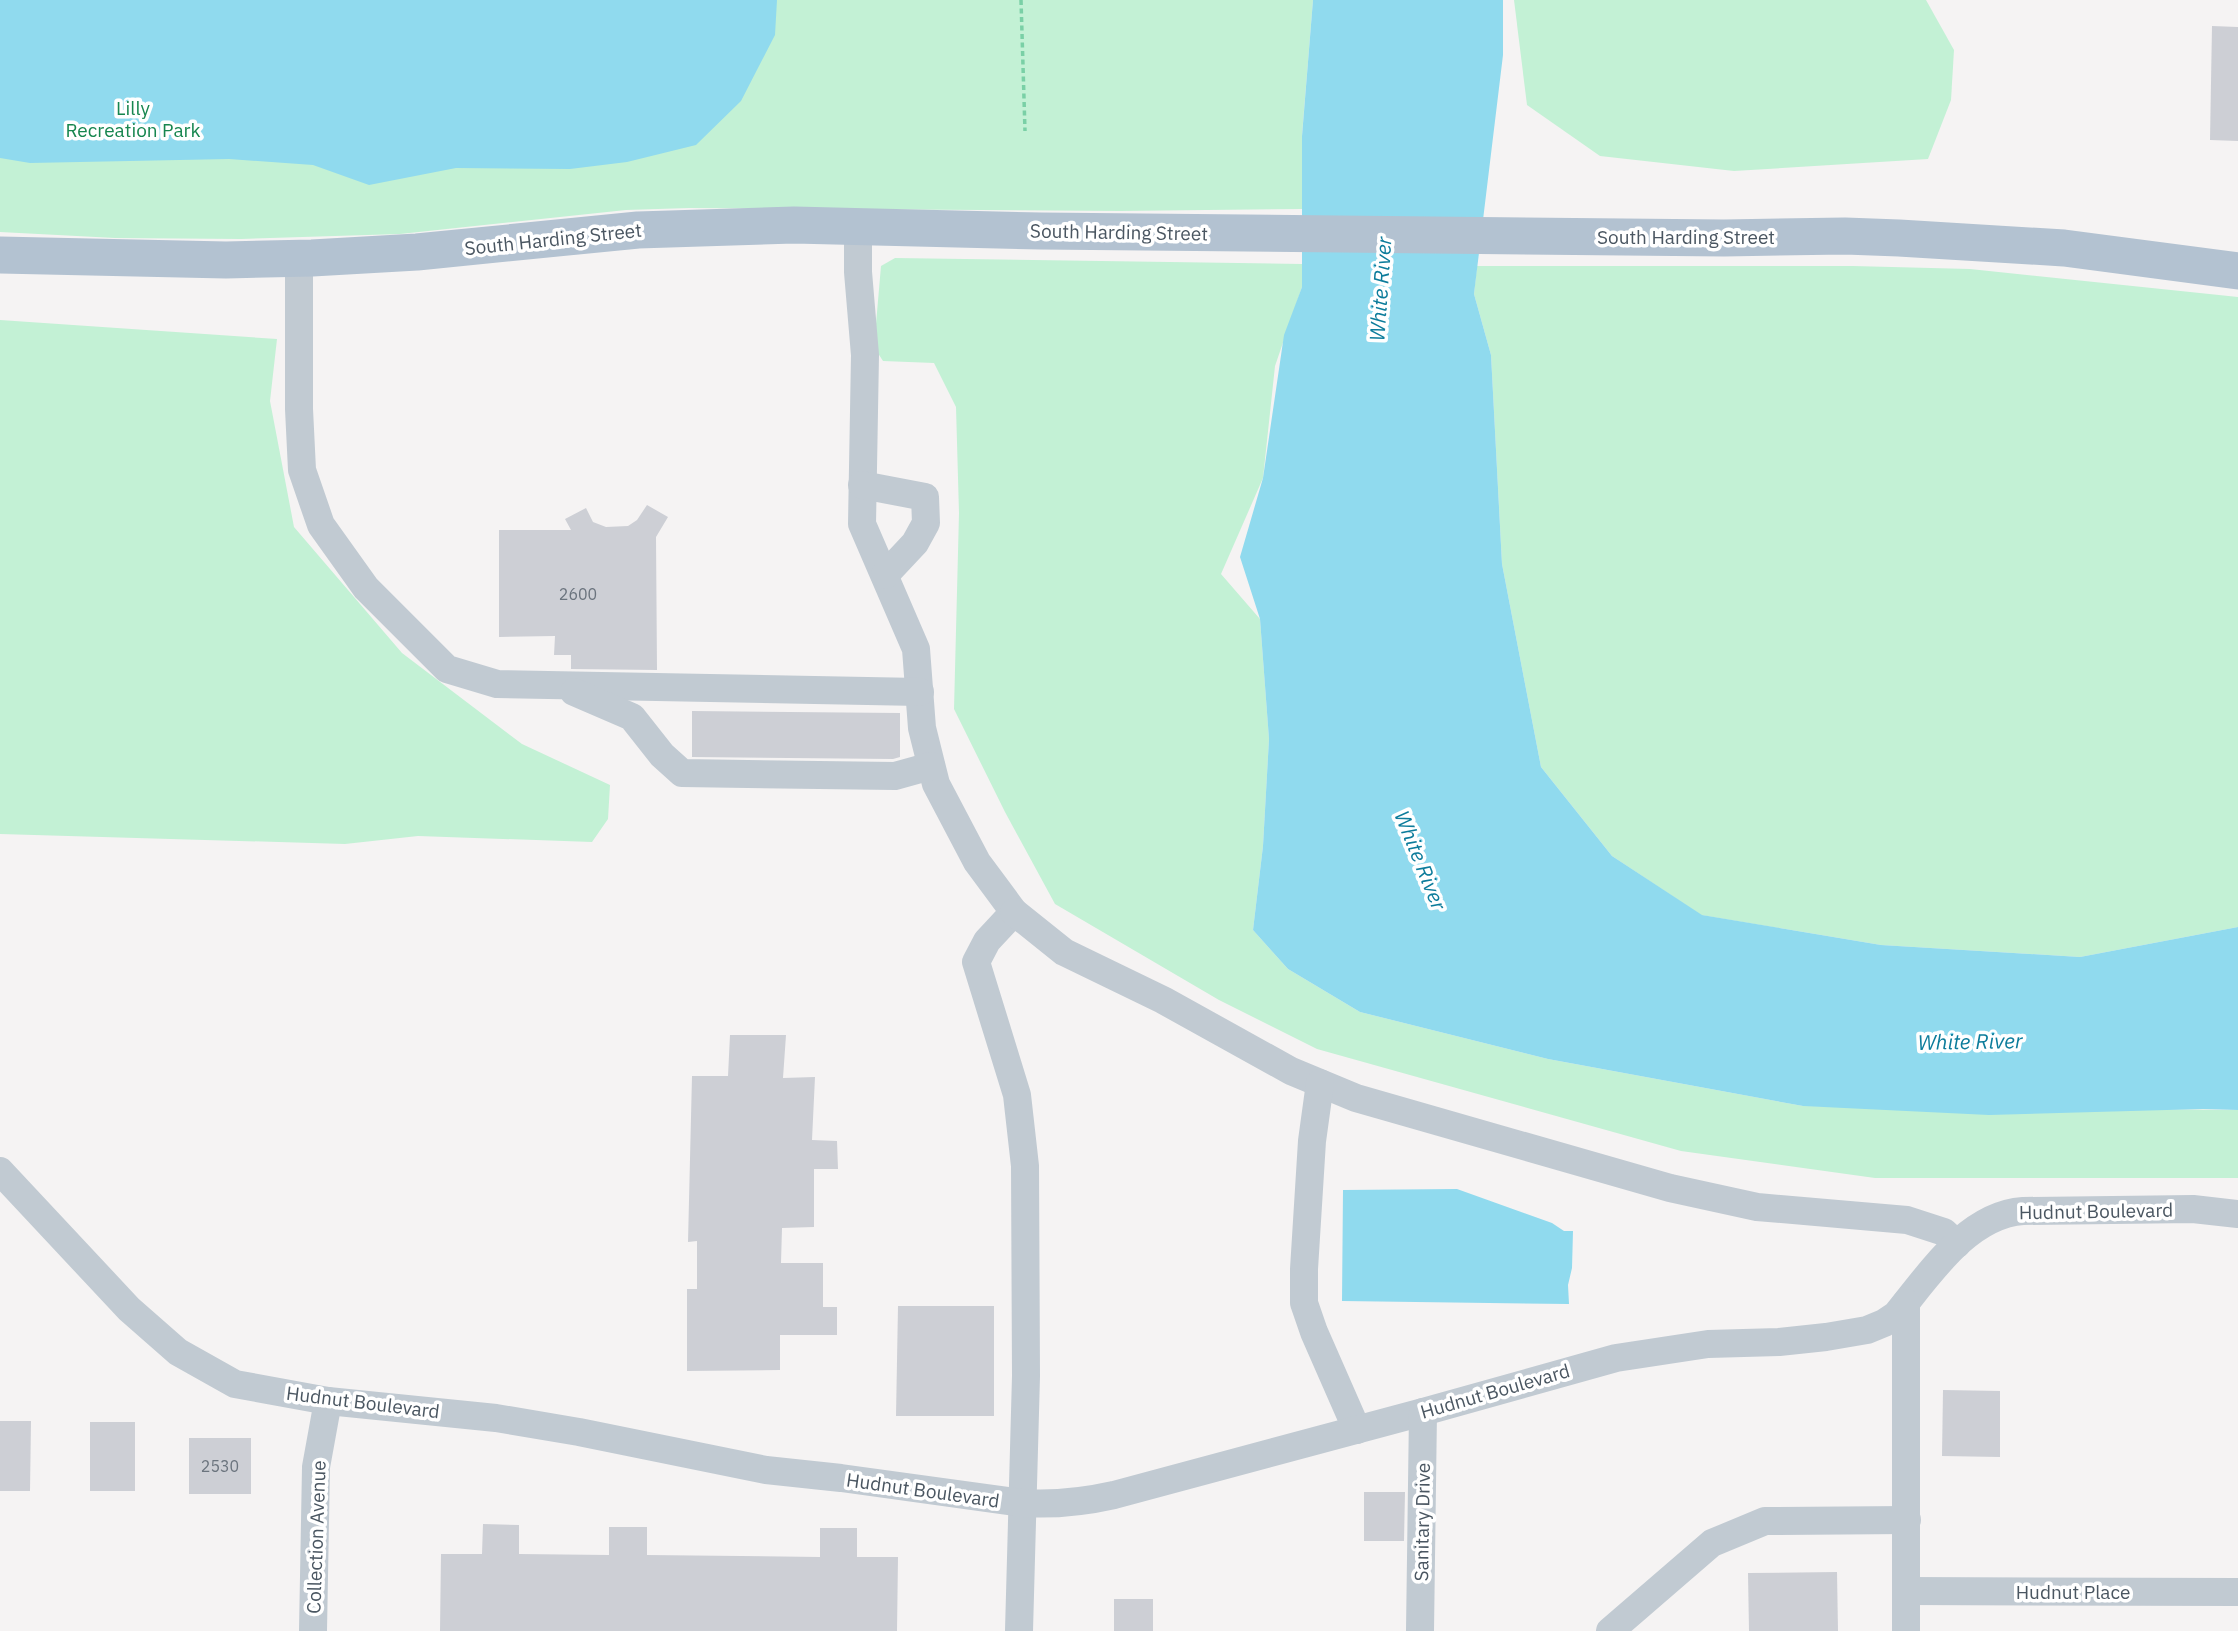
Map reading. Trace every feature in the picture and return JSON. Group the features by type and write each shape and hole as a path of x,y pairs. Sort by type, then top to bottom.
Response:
{"main road":[{"name":"South Harding Street","path":"0,255 226,260 299,258 417,252 648,229 767,225 1041,231 1724,238 1845,236 2064,248 2238,271"}],"street":[{"path":"858,226 858,272 865,355 862,524 916,649 922,728 936,784 976,862 1014,912 1064,952 1163,1000 1291,1071 1356,1098 1670,1188 1757,1207 1907,1220 1944,1232 1957,1244"},
{"path":"299,258 299,409 303,470 321,525 366,588 447,669 497,684 920,692"},
{"path":"862,485 925,498 926,523 915,542 885,575"},
{"path":"560,686 632,718 662,755 682,773 895,776 931,766"},
{"path":"1014,912 987,942 976,962 1017,1095 1025,1166 1026,1376 1019,1631"},
{"path":"1320,1083 1312,1141 1304,1303 1357,1430"},
{"name":"Hudnut Boulevard","path":"0,1171 129,1309 178,1352 235,1384 328,1401 496,1418 766,1470 1021,1503 1061,1504 1114,1495 1639,1353 1708,1344 1798,1341 1867,1330 1896,1315 1957,1244 1989,1219 2016,1211 2193,1209 2238,1214"},
{"path":"1906,1303 1906,1631"},
{"name":"Collection Avenue","path":"313,1631 316,1467 328,1401"},
{"name":"Sanitary Drive","path":"1420,1631 1423,1412"},
{"path":"1610,1631 1712,1543 1765,1521 1907,1520"},
{"name":"Hudnut Place","path":"1907,1591 2238,1592"}],"path":[{"path":"1021,0 1026,131"}],"green space":[{"name":"Lilly Recreation Park","path":"0,0 1313,0 1302,135 1302,209 1120,211 689,208 626,210 400,234 241,239 115,238 0,232"},
{"path":"1514,0 1926,0 1954,50 1951,100 1928,159 1734,171 1600,156 1527,105"},
{"path":"895,258 1302,264 1302,287 1275,366 1263,478 1221,574 1260,619 1269,739 1263,846 1253,930 1288,969 1360,1012 1548,1059 1803,1106 2238,1110 2238,1178 1875,1178 1681,1151 1317,1049 1219,1000 1055,904 954,709 959,513 956,407 934,363 883,361 874,347 881,266"},
{"path":"1477,266 1853,266 1970,269 2238,297 2238,927 2080,957 1881,945 1701,915 1612,856 1541,767 1502,564 1491,355 1474,294"},
{"path":"0,320 277,339 270,401 294,527 402,653 522,744 610,785 608,819 592,842 418,836 345,844 0,834"}],"water":[{"path":"0,0 777,0 775,35 741,101 696,145 627,162 570,169 456,168 369,185 313,165 229,159 30,163 0,158"},
{"name":"White River","path":"1313,0 1503,0 1503,55 1474,294 1491,355 1502,564 1541,767 1612,856 1702,915 1881,945 2080,957 2238,927 2238,1110 1989,1115 1803,1106 1548,1059 1360,1012 1288,969 1253,930 1263,846 1269,739 1260,619 1240,557 1263,478 1284,335 1302,287 1302,136"},
{"path":"1457,1189 1552,1223 1564,1231 1573,1231 1569,1304 1342,1301 1343,1190"}],"building":[{"path":"2212,26 2238,27 2238,141 2210,140"},
{"path":"647,505 668,517 656,537 657,670 571,669 571,655 554,655 555,636 499,637 499,530 571,530 565,519 586,508 593,522 606,527 628,526 637,520"},
{"path":"692,711 900,713 900,757 692,757"},
{"path":"730,1035 786,1035 783,1078 815,1077 812,1140 837,1141 838,1169 814,1169 814,1227 782,1228 781,1263 823,1263 823,1307 837,1307 837,1335 780,1335 780,1370 687,1371 687,1289 697,1289 697,1241 688,1242 692,1076 728,1076"},
{"path":"898,1306 994,1306 994,1416 896,1416"},
{"path":"1943,1390 2000,1391 2000,1457 1942,1456"},
{"path":"0,1421 31,1421 30,1491 0,1491"},
{"path":"90,1422 135,1422 135,1491 90,1491"},
{"path":"189,1438 251,1438 251,1494 189,1494"},
{"path":"1364,1492 1405,1492 1404,1541 1364,1541"},
{"path":"483,1524 519,1525 519,1554 609,1555 609,1527 647,1527 647,1555 820,1557 820,1528 857,1528 857,1557 898,1557 897,1631 440,1631 441,1554 482,1554"},
{"path":"1837,1572 1838,1631 1749,1631 1748,1573"},
{"path":"1114,1599 1153,1599 1153,1631 1114,1631"}]}
